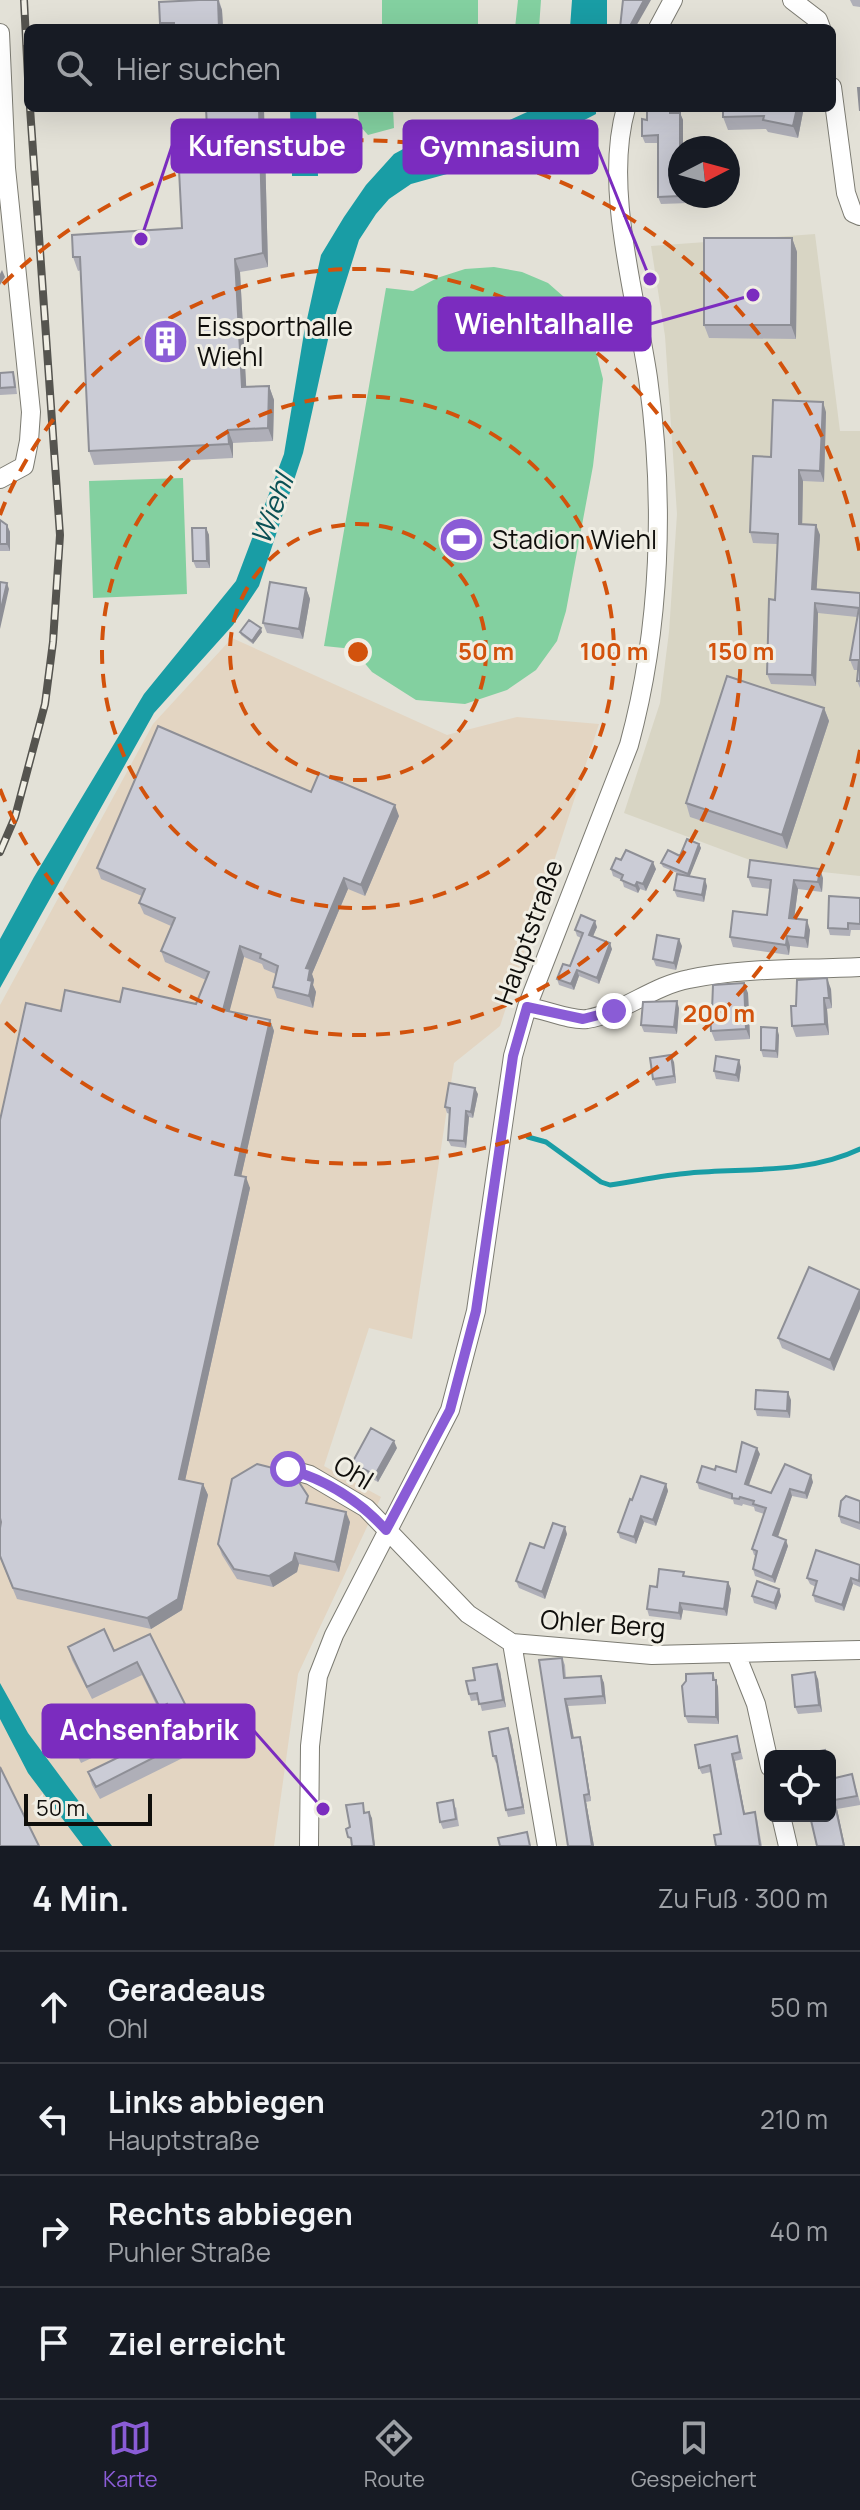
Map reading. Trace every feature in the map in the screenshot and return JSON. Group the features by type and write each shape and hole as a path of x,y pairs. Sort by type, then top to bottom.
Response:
{"street":[{"path":"660,24 673,0"},
{"path":"792,0 820,24"},
{"path":"0,33 6,168 16,290 31,412 24,466 0,479"},
{"name":"Hauptstraße","path":"309,1846 310,1746 318,1676 334,1635 386,1530 450,1410 476,1311 513,1056 527,1007 629,745 646,662 656,564 658,483 648,380 622,225 618,169 625,112"},
{"path":"835,112 846,193 853,213 860,216"},
{"path":"527,1007 583,1019 611,1012 650,991 686,979 721,974 860,967"},
{"name":"Ohl","path":"288,1469 310,1475 366,1508 386,1530"},
{"name":"Ohler Berg","path":"386,1530 468,1614 512,1643 652,1655 860,1650"},
{"path":"512,1643 547,1846"},
{"path":"736,1654 756,1704 766,1750"},
{"path":"782,1822 788,1846"}],"shaded area":[{"path":"815,234 840,431 860,431 860,876 766,866 624,813 660,703 669,632 677,514 665,336 651,246"},
{"path":"232,638 447,735 517,717 599,724 500,1026 454,1063 412,1339 369,1328 324,1466 381,1497 298,1674 274,1846 0,1846 0,1005 153,724"}],"green space":[{"path":"382,0 478,0 478,24 382,24"},
{"path":"518,0 541,0 539,24 515,24"},
{"path":"358,112 393,112 394,128 368,135 360,126"},
{"name":"Stadion Wiehl","path":"494,267 522,272 548,283 572,304 591,332 603,379 593,466 566,611 557,641 536,670 507,690 465,704 416,700 372,672 353,649 324,646 386,288 413,291 437,278 465,269"},
{"path":"183,478 187,594 93,598 89,481"}],"water":[{"path":"572,0 607,0 607,24 570,24"},
{"path":"290,112 316,112 318,176 292,176"},
{"name":"Wiehl","path":"527,112 596,112 519,154 411,184 389,199 376,214 359,240 329,335 303,453 259,586 233,625 154,713 0,988 0,939 34,877 144,694 236,581 284,454 304,333 321,255 366,185 394,154 440,129 490,129"},
{"path":"0,1683 28,1733 112,1846 83,1846 28,1773 0,1719"}],"building":[{"path":"218,0 219,24 160,23 159,2"},
{"path":"623,0 644,0 631,24 620,24"},
{"name":"Eissporthalle Wiehl","path":"206,112 259,112 263,253 235,259 242,387 269,386 268,428 228,430 229,444 89,451 80,257 73,257 72,235 182,228 177,131 207,129"},
{"path":"647,112 680,113 680,136 668,136 668,197 658,197 658,135 642,136 642,119 647,120"},
{"path":"723,112 796,112 793,126 763,120 764,116 723,117"},
{"path":"704,238 792,238 791,325 704,325"},
{"path":"13,372 15,387 0,388 0,373"},
{"path":"773,400 823,402 820,471 799,470 799,524 816,525 812,589 860,593 860,681 857,681 859,660 850,660 859,608 815,603 812,675 767,674 769,599 775,600 778,534 750,532 753,456 771,457"},
{"path":"0,520 7,525 7,544 0,544"},
{"path":"192,528 206,528 207,561 193,561"},
{"path":"0,582 7,583 0,613"},
{"path":"270,582 306,588 299,629 263,623"},
{"path":"249,620 261,628 252,641 240,632"},
{"path":"727,676 824,708 782,835 686,803"},
{"path":"158,726 311,792 319,773 395,805 361,885 344,878 306,968 310,969 308,980 312,981 309,996 273,987 278,966 260,958 261,954 240,946 223,1010 270,1020 235,1175 246,1177 179,1479 203,1484 178,1599 147,1618 13,1588 0,1556 0,1120 26,1003 61,1011 65,990 120,1002 123,988 196,1004 209,972 161,951 175,918 139,903 145,889 97,868"},
{"path":"687,839 699,844 688,874 661,863 668,850 680,856"},
{"path":"626,850 653,862 643,884 637,882 635,886 621,880 623,875 611,869 616,858 621,860"},
{"path":"750,860 820,869 818,882 794,880 789,918 807,920 805,938 787,936 786,945 730,937 733,911 767,915 771,880 748,877"},
{"path":"677,874 705,879 702,895 674,890"},
{"path":"829,896 860,898 860,924 848,923 848,929 828,928"},
{"path":"581,915 595,921 589,935 610,943 597,978 577,970 571,984 557,979 563,964 570,966 583,933 575,930"},
{"path":"657,935 679,939 674,963 653,959"},
{"path":"827,978 829,998 824,998 825,1024 792,1026 791,1006 796,1006 797,980"},
{"path":"744,983 746,1029 711,1031 713,985"},
{"path":"677,1001 674,1027 641,1025 643,1002"},
{"path":"761,1027 777,1028 776,1051 761,1050"},
{"path":"671,1055 674,1076 653,1079 650,1058"},
{"path":"716,1056 739,1060 736,1075 714,1071"},
{"path":"449,1083 475,1088 471,1112 466,1111 464,1141 448,1140 450,1108 445,1107"},
{"path":"809,1267 860,1290 830,1360 778,1338"},
{"path":"756,1390 788,1392 787,1411 755,1409"},
{"path":"371,1428 394,1441 375,1475 352,1463"},
{"path":"742,1442 757,1448 745,1484 771,1493 785,1464 811,1475 805,1493 790,1489 773,1535 786,1540 772,1577 753,1569 757,1551 752,1549 766,1508 753,1504 754,1501 732,1498 732,1494 697,1482 702,1466 715,1470 716,1466 736,1472"},
{"path":"257,1464 293,1473 308,1496 306,1503 346,1512 335,1562 295,1553 293,1561 269,1576 234,1569 218,1544 232,1479"},
{"path":"641,1476 666,1484 653,1520 641,1516 634,1537 618,1532"},
{"path":"846,1496 860,1501 860,1523 839,1516 841,1501"},
{"path":"553,1523 565,1527 542,1592 516,1581 530,1543 544,1548"},
{"path":"816,1550 860,1565 859,1581 851,1578 842,1605 813,1595 817,1581 807,1578"},
{"path":"659,1569 684,1572 683,1576 728,1582 724,1609 680,1603 679,1613 647,1609 650,1586 657,1587"},
{"path":"757,1581 779,1589 774,1603 752,1596"},
{"path":"104,1629 114,1651 150,1634 200,1734 96,1787 88,1772 179,1728 167,1704 160,1708 137,1662 87,1687 68,1647"},
{"path":"562,1658 564,1678 601,1676 603,1696 565,1699 572,1738 580,1737 589,1794 584,1795 592,1846 568,1846 539,1660"},
{"path":"497,1664 503,1700 479,1704 477,1693 469,1694 466,1681 475,1680 473,1668"},
{"path":"815,1672 819,1705 795,1707 792,1675"},
{"path":"713,1673 713,1680 716,1680 716,1717 685,1716 682,1686 686,1674"},
{"path":"508,1728 523,1807 506,1810 489,1732"},
{"path":"737,1736 740,1752 732,1754 744,1814 755,1812 760,1846 716,1846 714,1835 721,1834 710,1765 699,1768 695,1745"},
{"path":"0,1767 39,1846 0,1846"},
{"path":"852,1774 857,1796 836,1800 836,1778"},
{"path":"453,1800 456,1819 440,1822 437,1803"},
{"path":"363,1803 364,1813 369,1812 374,1846 352,1846 346,1829 350,1827 346,1805"},
{"path":"836,1809 844,1846 817,1846 811,1822 836,1822"},
{"path":"527,1832 530,1846 500,1846 498,1838"}],"waterway":[{"path":"528,1137 546,1142 601,1182 610,1185 680,1174 819,1163 860,1149"}],"railway":[{"path":"24,0 25,24"},
{"path":"0,852 15,817 45,704 53,642 60,535 30,112"}],"place":[{"name":"Kufenstube","path":"141,239"},
{"name":"Gymnasium","path":"650,279"},
{"name":"Wiehltalhalle","path":"753,295"},
{"name":"Eissporthalle Wiehl","path":"166,341"},
{"name":"Stadion Wiehl","path":"461,539"},
{"name":"Achsenfabrik","path":"323,1809"}],"route":[{"path":"288,1469 310,1475 366,1508 386,1530 450,1410 476,1311 513,1056 527,1007 583,1019 614,1011"}]}
